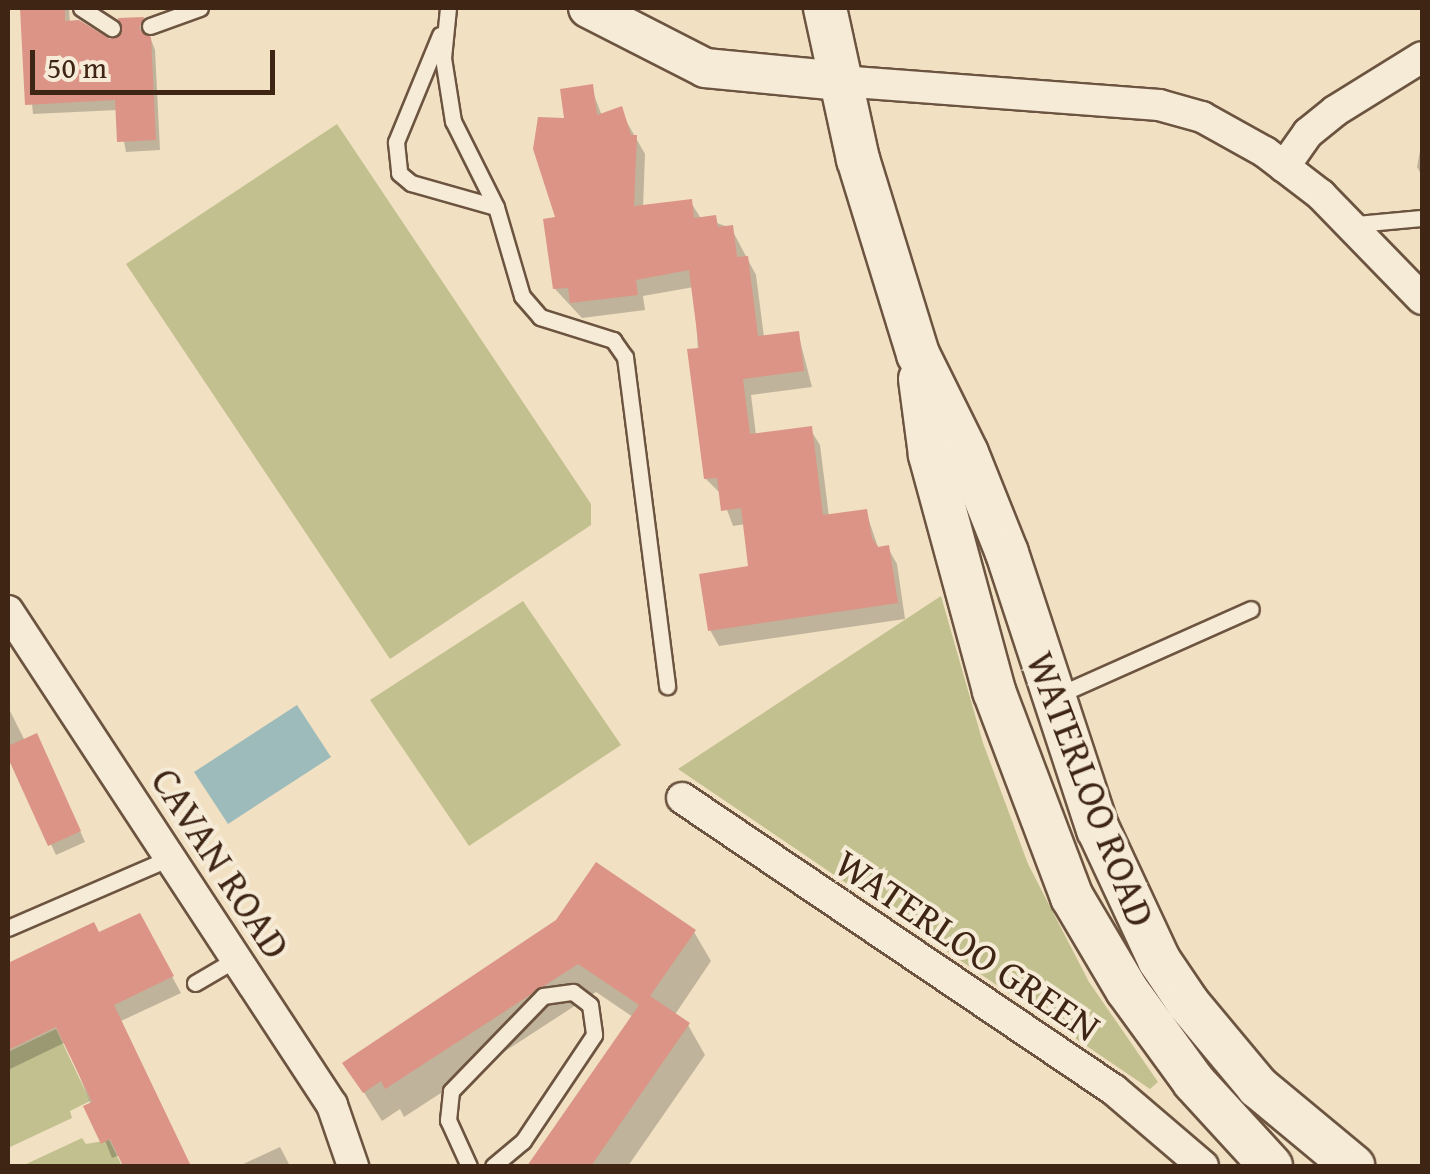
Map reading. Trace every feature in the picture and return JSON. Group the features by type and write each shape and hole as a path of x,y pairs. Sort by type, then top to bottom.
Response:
{"main road":[{"name":"WATERLOO ROAD","path":"825,8 840,81 918,354 930,455 961,578 1043,831 1072,897 1127,990 1194,1082 1272,1166"},
{"name":"WATERLOO ROAD","path":"918,354 968,452 1007,554 1050,699 1098,829 1159,960 1258,1087 1353,1166"}],"street":[{"path":"588,8 705,68 1159,105 1216,124 1284,167 1356,224 1422,299"},
{"path":"1284,167 1308,132 1422,56"},
{"name":"CAVAN ROAD","path":"8,611 332,1105 353,1166"},
{"name":"WATERLOO GREEN","path":"682,798 1114,1090 1204,1166"},
{"path":"1204,1166 1237,1128"}],"lane":[{"path":"81,8 112,28"},
{"path":"150,26 200,8"},
{"path":"448,8 396,142 395,160 411,183 496,207"},
{"path":"444,26 453,122 496,207 528,307 613,340 623,351 668,686"},
{"path":"1356,224 1422,218"},
{"path":"1050,699 1251,609"},
{"path":"8,928 170,858"},
{"path":"195,983 236,958"},
{"path":"469,1166 448,1120 451,1091 542,996 573,992 590,1005 594,1035 523,1141 493,1166"}],"shaded area":[{"path":"337,124 591,504 591,525 390,659 126,264"},
{"path":"941,596 983,743 1028,864 1089,982 1158,1082 1150,1089 678,769"},
{"path":"523,601 621,745 469,846 370,700"},
{"path":"56,1029 90,1101 70,1111 72,1118 8,1148 8,1052"},
{"path":"82,1138 86,1144 109,1140 122,1166 22,1166"}],"water":[{"path":"297,705 331,757 228,824 194,772"}],"building":[{"path":"20,8 65,8 65,21 79,20 110,39 122,33 118,18 144,17 139,29 151,37 156,140 117,142 115,100 25,105"},
{"path":"593,84 597,115 622,106 631,135 637,135 634,206 692,199 694,218 716,215 718,227 733,225 737,257 748,256 758,336 799,331 804,371 743,379 750,434 812,426 823,515 867,509 872,538 878,547 889,545 898,603 708,631 699,574 748,566 741,508 721,511 717,478 704,479 687,349 699,348 689,270 636,280 638,295 570,303 568,288 553,289 543,219 555,217 533,149 538,117 564,118 560,89"},
{"path":"37,733 81,831 48,846 8,758 8,746"},
{"path":"596,862 696,930 650,996 690,1023 591,1166 527,1166 639,1005 578,964 385,1089 381,1081 363,1093 342,1063 556,920"},
{"path":"140,913 174,976 114,1005 191,1166 123,1166 110,1139 101,1144 83,1106 92,1102 56,1027 8,1050 8,963 94,922 99,932"}]}
